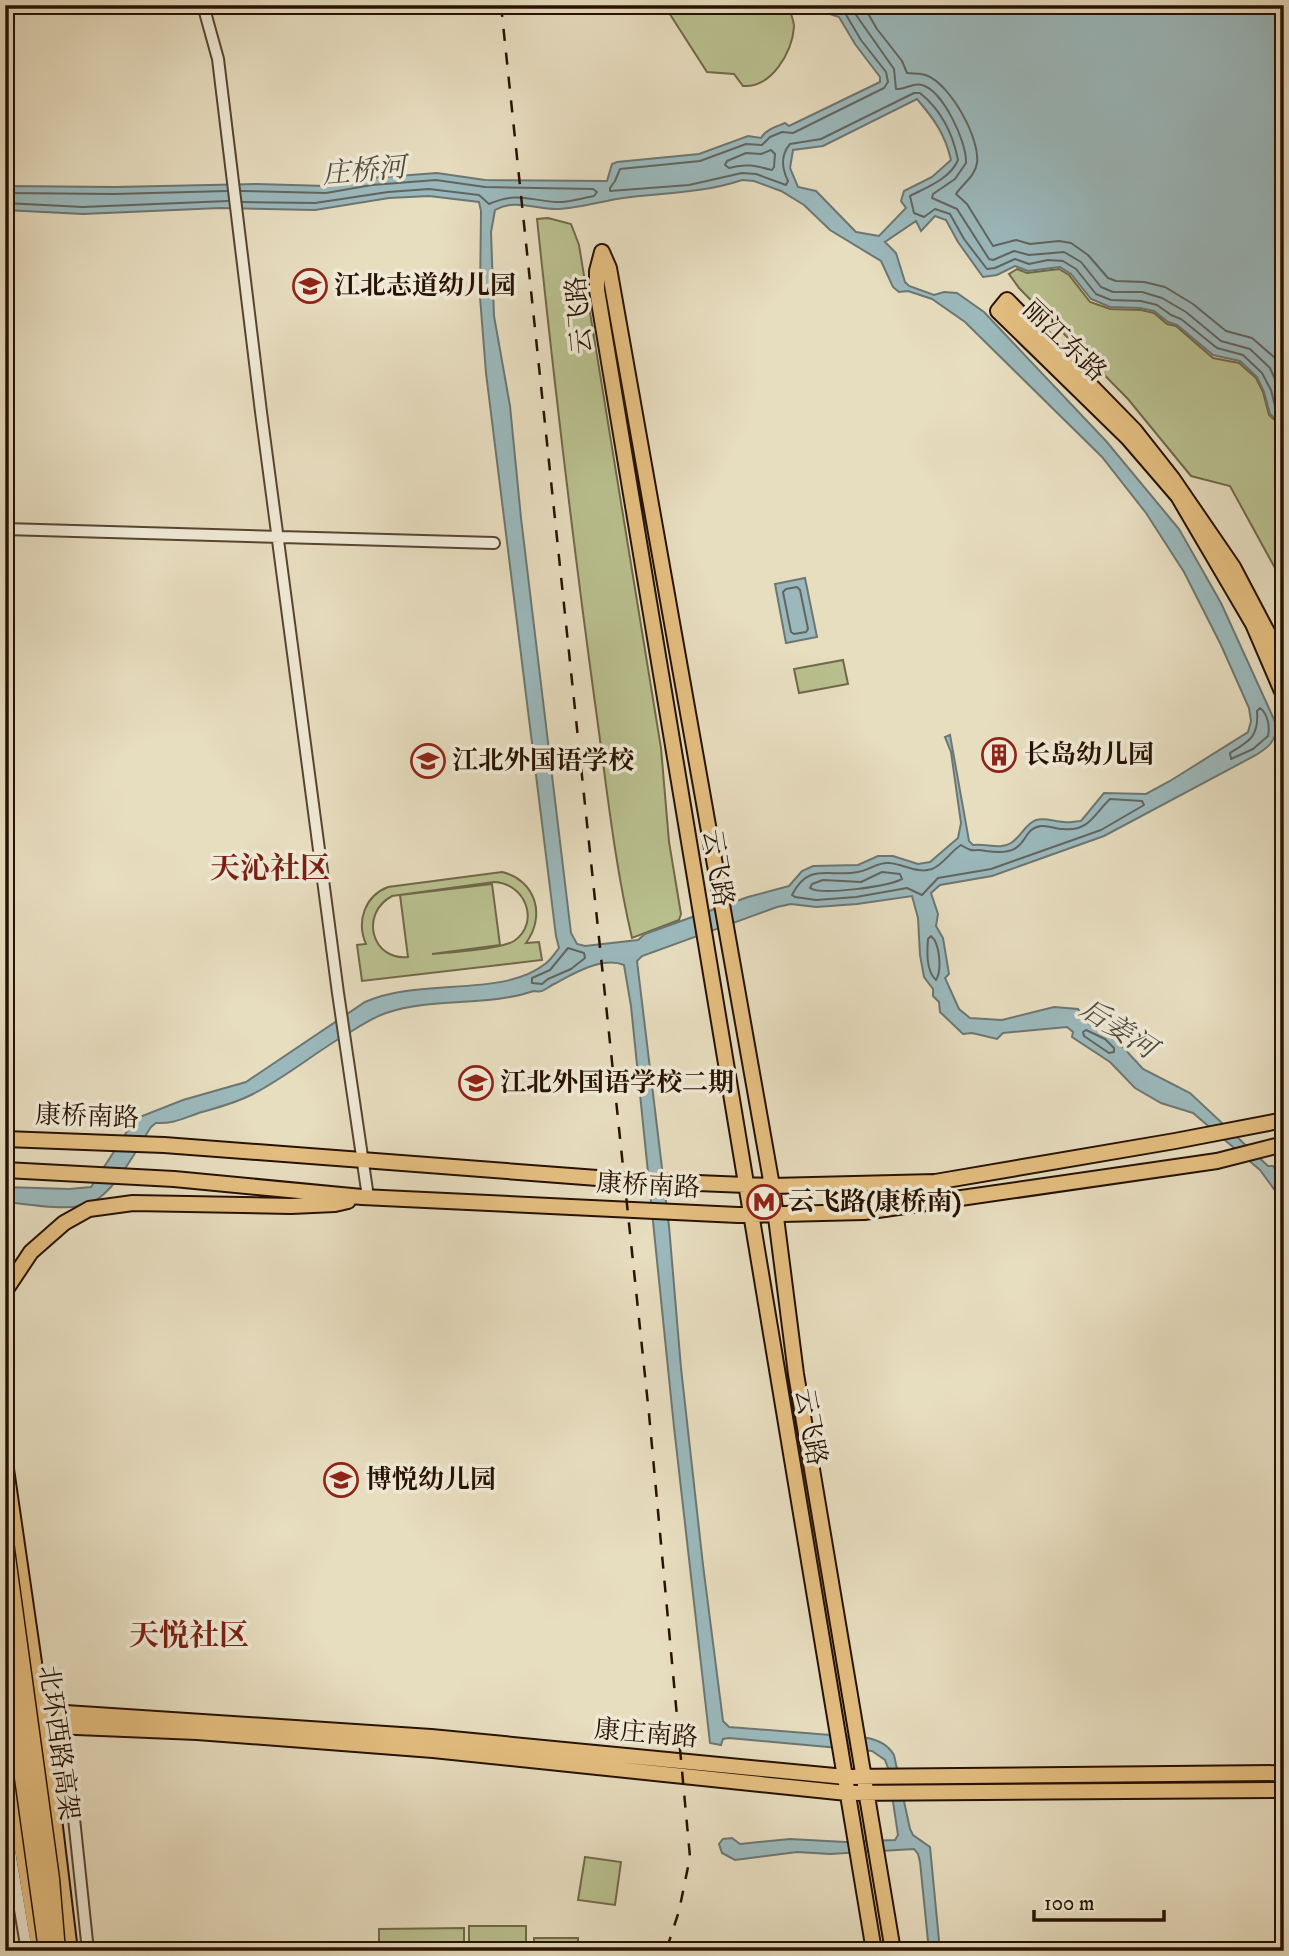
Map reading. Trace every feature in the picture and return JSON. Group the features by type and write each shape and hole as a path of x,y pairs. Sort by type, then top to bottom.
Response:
{"highway":[{"name":"北环西路高架","path":"5,1542 51,1879 57,1951"},
{"name":"北环西路高架","path":"5,1648 38,1950"}],"main road":[{"name":"云飞路","path":"874,1951 597,290 597,271 603,252 609,268 772,1186 796,1374 893,1951"},
{"name":"丽江东路","path":"1284,664 1233,567 1172,478 1135,431 1007,300 998,311 1128,438 1178,496 1253,624 1284,696"},
{"path":"772,1186 935,1182 1284,1120"},
{"name":"康桥南路","path":"5,1139 99,1141 642,1181 772,1186"},
{"name":"康桥南路","path":"5,1170 75,1172 365,1197 645,1211 750,1214 864,1212 1218,1161 1281,1145"},
{"path":"5,1292 31,1252 64,1223 89,1209 132,1203 291,1206 335,1204 365,1197"},
{"path":"5,1462 42,1718 70,1951"},
{"name":"康庄南路","path":"5,1709 42,1718 419,1749 847,1793 1284,1790"},
{"name":"康庄南路","path":"5,1724 42,1718 430,1737 845,1777 1284,1773"},
{"path":"5,1747 38,1950"}],"street":[{"path":"203,5 218,59 233,165 277,537 365,1197"},
{"path":"5,529 494,543"},
{"path":"42,1718 69,1771 88,1951"},
{"path":"5,1821 38,1950"}],"green space":[{"path":"664,5 788,5 794,24 792,37 785,57 771,75 753,85 743,86 734,74 707,72"},
{"path":"548,218 571,224 579,245 661,748 669,842 681,914 679,920 632,938 611,821 557,401 537,219"},
{"path":"1017,269 1027,273 1059,269 1069,275 1090,302 1110,309 1154,313 1167,324 1176,326 1213,358 1239,363 1256,378 1269,415 1284,428 1284,578 1281,579 1230,486 1191,476 1128,399 1019,288 1009,274"},
{"path":"843,660 848,684 799,693 794,669"},
{"path":"502,872 514,876 530,891 534,900 535,922 526,943 539,942 542,960 362,981 357,945 366,944 362,927 365,910 373,896 388,887","holes":["494,882 505,884 521,896 528,914 522,933 507,944 474,950 432,954 500,945 492,884 400,895 408,957 386,952 374,935 376,914 382,904 392,896"]},
{"path":"585,1857 621,1862 615,1905 578,1900"},
{"path":"469,1926 526,1926 526,1951 469,1951"},
{"path":"464,1928 464,1951 379,1951 379,1929"},
{"path":"534,1938 578,1938 578,1951 534,1951"}],"water":[{"path":"818,5 1284,5 1284,426 1270,414 1257,377 1240,361 1213,355 1177,325 1168,322 1154,311 1110,307 1091,299 1071,274 1060,267 1028,271 1015,266 997,275 983,277 946,220 935,216 921,231 916,221 885,242 896,253 905,282 909,286 934,295 944,292 957,293 984,312 1106,441 1179,529 1221,603 1277,726 1273,740 1261,752 1104,836 992,876 940,885 931,893 938,914 936,926 943,938 949,974 945,978 959,1009 970,1018 1002,1020 1054,1007 1078,1009 1088,1023 1110,1033 1143,1069 1190,1093 1268,1166 1273,1166 1284,1183 1284,1211 1279,1196 1260,1170 1193,1113 1161,1103 1135,1088 1110,1062 1072,1037 1073,1032 1067,1027 1003,1033 997,1039 972,1033 963,1034 940,1012 939,1002 924,977 918,918 912,896 857,904 816,907 791,904 777,907 642,956 637,961 669,1226 681,1368 703,1565 723,1721 729,1727 868,1738 889,1749 894,1755 910,1829 913,1835 930,1847 940,1951 929,1951 920,1862 914,1849 830,1854 797,1852 735,1860 722,1853 719,1844 723,1839 732,1838 740,1844 790,1839 845,1842 895,1840 898,1835 888,1768 885,1760 872,1751 729,1738 723,1739 721,1745 710,1743 674,1427 631,1006 624,965 597,964 545,990 516,996 423,1005 382,1015 339,1038 247,1097 175,1121 156,1123 112,1186 92,1202 81,1206 62,1207 5,1202 5,1187 91,1187 130,1127 142,1116 183,1100 246,1082 365,1002 410,990 506,981 545,964 559,948 486,373 480,297 479,202 429,196 389,198 315,210 220,208 83,214 5,210 5,186 326,186 370,178 437,173 485,180 607,181 612,164 617,162 699,154 748,136 761,138 772,129 785,123 789,126 880,82 880,77 839,17 827,13","holes":["917,99 938,127 951,160 932,177 904,191 901,201 906,208 879,236 856,232 816,191 798,187 790,168 793,150 823,146","742,180 754,181 781,191 804,205 830,230 881,261 893,287 899,292 908,291 932,299 965,322 1102,457 1146,513 1184,572 1221,645 1249,708 1251,721 1248,732 1146,794 1104,793 1081,821 1036,820 1014,840 1002,846 973,845 969,841 950,735 945,737 951,752 961,823 958,838 930,862 918,864 893,856 878,856 858,865 813,866 802,871 789,886 748,897 645,934 638,940 585,946 577,944 571,933 510,406 494,316 491,232 495,210 511,205 567,208 623,198 698,190"]},
{"path":"805,578 817,637 786,643 775,584"}],"railway":[{"path":"501,5 649,1414 690,1857 679,1911 666,1951"}],"place":[{"name":"江北志道幼儿园","path":"310,286"},
{"name":"长岛幼儿园","path":"999,755"},
{"name":"江北外国语学校","path":"428,761"},
{"name":"江北外国语学校二期","path":"476,1083"},
{"name":"云飞路(康桥南)","path":"764,1202"},
{"name":"博悦幼儿园","path":"341,1480"}],"district":[{"name":"天沁社区","path":"270,869"},
{"name":"天悦社区","path":"189,1636"}],"water label":[{"name":"庄桥河","path":"364,171"},
{"name":"后姜河","path":"1118,1029"}]}
